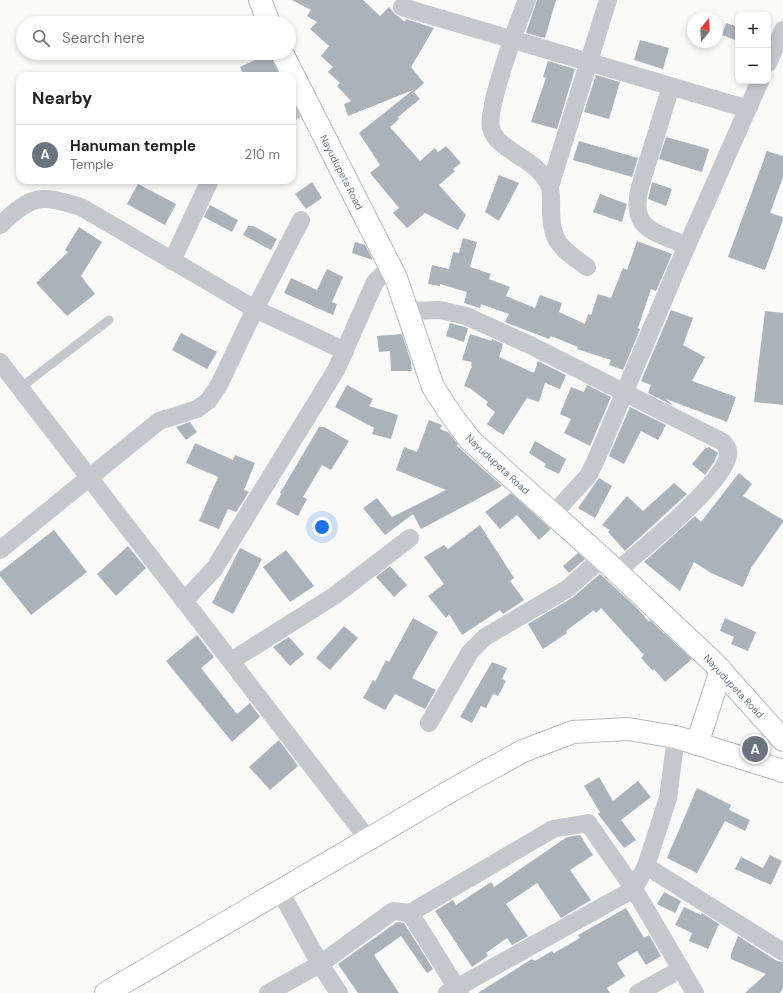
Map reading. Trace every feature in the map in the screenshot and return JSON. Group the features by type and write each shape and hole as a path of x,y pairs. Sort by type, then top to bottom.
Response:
{"street":[{"path":"260,0 266,16"},
{"path":"527,0 512,39 490,115 491,129 498,141 529,163 544,177 550,186"},
{"path":"587,267 566,252 556,240 551,226 550,186 608,0"},
{"path":"402,7 748,109"},
{"path":"771,56 783,30"},
{"name":"Nayudupeta Road","path":"284,60 288,72"},
{"path":"553,514 588,476 595,462 687,246 759,84"},
{"path":"671,86 640,187 636,202 636,213 640,221 649,228 687,246"},
{"name":"Nayudupeta Road","path":"296,95 300,107 396,278 433,387 452,416 471,440 609,565 721,670 783,740"},
{"path":"172,261 208,184"},
{"path":"0,225 23,205 38,199 55,199 81,207 255,309 345,351"},
{"path":"0,550 159,421 197,409 208,401 219,386 255,309 301,220"},
{"path":"184,601 214,569 332,376 345,351 375,282 390,267"},
{"path":"407,311 440,310 466,316 530,345 714,437 722,442 728,449 726,462 717,476 682,515 609,565 485,637 470,652 429,723"},
{"path":"0,362 368,839"},
{"path":"231,661 334,596 410,538"},
{"path":"697,744 721,670"},
{"path":"106,993 368,839 523,751 573,732 628,729 676,737 783,771"},
{"path":"410,913 455,991 634,889 646,866 668,798 676,737"},
{"path":"268,993 320,964 393,912 410,913 553,829 588,823 634,889 695,993"},
{"path":"646,866 783,952"},
{"path":"280,891 320,964 338,993"},
{"path":"638,993 681,969"}],"lane":[{"path":"20,388 109,320"}],"building":[{"path":"292,0 363,0 380,16 389,7 405,22 406,19 434,28 411,67 424,83 414,92 420,99 398,117 399,119 390,127 420,161 435,148 438,152 446,146 461,163 453,169 455,171 439,185 466,215 458,230 425,213 407,228 393,213 399,208 370,173 380,165 359,133 413,90 348,116 344,104 351,101 337,86 340,83 328,72 333,67 321,56 329,46 310,29 317,22 307,16 311,10"},
{"path":"537,0 556,0 545,38 526,33"},
{"path":"726,23 735,26 735,40 723,35"},
{"path":"640,40 669,48 663,69 634,60"},
{"path":"255,60 273,60 278,72 242,72 240,67"},
{"path":"548,61 575,69 557,129 531,122 546,78 543,77"},
{"path":"596,75 620,82 609,119 584,112"},
{"path":"666,137 709,149 702,172 659,159"},
{"path":"579,141 638,158 632,177 573,160"},
{"path":"767,151 783,156 783,177 770,213 783,217 783,220 765,270 728,257"},
{"path":"499,175 519,183 499,221 485,212"},
{"path":"312,182 322,198 306,209 295,194"},
{"path":"652,182 672,189 666,206 648,199"},
{"path":"138,184 176,204 165,225 127,204"},
{"path":"600,194 627,204 622,222 593,212"},
{"path":"210,205 238,220 232,232 204,217"},
{"path":"248,226 253,226 277,239 271,250 243,235"},
{"path":"79,227 102,242 81,276 95,294 67,316 36,283 68,252 65,250"},
{"path":"463,238 477,242 470,267 491,274 489,279 510,287 506,296 535,308 540,295 562,303 559,312 585,324 588,314 591,315 598,294 611,298 623,268 627,270 637,241 672,254 656,291 651,289 638,328 640,329 623,370 609,365 611,360 577,349 578,347 551,336 549,339 505,322 509,314 481,304 480,308 464,303 467,292 440,284 440,286 428,284 432,265 449,269 453,252 459,253"},
{"path":"355,242 365,245 373,260 352,253"},
{"path":"327,269 343,277 332,302 337,304 333,315 284,293 291,278 317,290"},
{"path":"671,310 693,318 683,345 705,357 692,381 736,397 727,422 666,399 674,406 648,393 651,385 641,381"},
{"path":"765,311 783,313 783,405 754,402"},
{"path":"450,323 468,328 464,342 446,336"},
{"path":"181,333 217,352 207,369 172,350"},
{"path":"402,334 411,362 412,371 391,371 390,351 379,352 377,336"},
{"path":"470,334 492,341 492,339 503,344 499,357 534,373 538,361 566,375 560,389 545,383 539,402 527,398 503,435 487,424 495,412 486,405 488,402 471,389 464,386 472,366 472,362 462,360"},
{"path":"347,385 373,399 369,406 398,415 391,439 372,434 374,428 335,407"},
{"path":"587,385 611,397 590,446 564,433 571,419 560,414 571,387 584,392"},
{"path":"630,407 666,425 658,440 641,431 624,464 609,456"},
{"path":"429,420 442,425 440,429 448,432 458,444 457,446 502,486 421,529 413,514 385,535 363,508 377,498 392,517 446,490 396,470 404,447 417,452"},
{"path":"190,422 197,432 186,440 176,427"},
{"path":"319,427 324,427 349,441 331,470 322,465 303,497 307,499 298,516 276,504 281,494 280,493"},
{"path":"535,441 566,459 559,474 544,467 546,464 529,453"},
{"path":"195,443 233,460 235,455 255,463 244,490 249,492 236,512 228,509 219,529 199,521 218,477 186,463"},
{"path":"706,447 709,447 718,453 705,475 692,464"},
{"path":"739,473 752,484 743,496 783,520 783,522 751,568 743,587 711,573 694,562 680,591 644,562 695,516 701,522"},
{"path":"599,478 612,486 595,518 578,508"},
{"path":"674,483 687,494 625,551 608,532 610,530 602,525 627,496 643,511"},
{"path":"511,493 551,529 539,540 517,515 500,529 485,512"},
{"path":"480,525 514,578 510,581 524,600 503,614 500,610 462,635 449,614 446,618 428,596 444,584 424,557 444,545 448,549"},
{"path":"54,530 87,572 31,615 0,576 0,572"},
{"path":"128,546 146,568 116,596 97,574"},
{"path":"240,548 262,559 233,614 212,603"},
{"path":"286,550 314,586 290,602 263,567"},
{"path":"578,553 585,559 569,573 563,566"},
{"path":"390,566 407,585 394,597 376,577"},
{"path":"600,574 638,609 649,622 650,620 692,659 665,682 654,669 653,671 641,658 644,655 601,608 596,613 594,610 566,631 567,633 543,649 528,624 572,598"},
{"path":"413,618 438,632 412,678 436,690 425,709 395,694 385,710 363,698 373,680 375,682 386,660 389,662"},
{"path":"725,618 756,632 748,651 731,644 734,637 720,631"},
{"path":"344,626 358,638 330,670 316,658"},
{"path":"197,635 214,657 201,668 237,714 250,703 260,717 232,742 166,661"},
{"path":"289,637 304,654 290,666 273,647"},
{"path":"492,662 507,668 502,679 506,681 498,696 493,694 486,708 481,706 472,723 460,717"},
{"path":"279,740 298,766 270,790 249,767"},
{"path":"599,777 613,801 638,781 651,797 621,820 636,840 624,848 598,814 600,812 584,786"},
{"path":"697,788 731,805 729,810 750,820 745,831 725,821 697,873 667,858"},
{"path":"580,835 593,855 570,870 591,900 561,918 537,883 506,904 528,936 512,945 507,938 486,953 488,956 472,967 435,911 453,900 456,905 491,882 494,887 567,837"},
{"path":"770,855 782,861 771,885 735,869 741,857 763,868"},
{"path":"664,892 681,901 675,913 657,904"},
{"path":"684,907 701,915 702,913 719,924 708,949 689,941 692,933 675,925"},
{"path":"626,908 644,938 649,935 661,956 646,965 637,951 617,963 625,976 607,988 610,993 478,993 532,959 535,961 552,951 554,953 580,938 578,935"},
{"path":"397,922 404,923 433,969 427,973 401,936 374,955 399,993 358,993 338,964"},
{"path":"738,936 777,961 783,962 783,988 780,993 745,993 766,974 731,959 731,954"}],"place":[{"name":"Hanuman temple","path":"755,749"}]}
